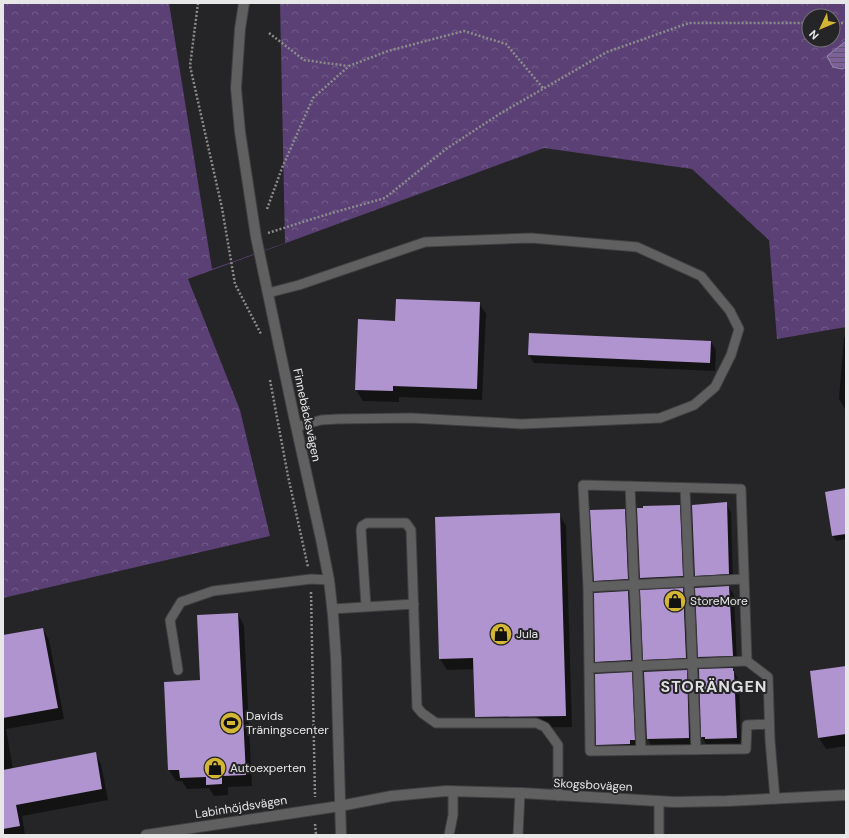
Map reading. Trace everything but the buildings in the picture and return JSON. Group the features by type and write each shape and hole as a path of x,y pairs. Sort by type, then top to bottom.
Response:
{"street":[{"name":"Finnebäcksvägen","path":"244,3 240,29 236,88 240,132 256,237 329,580 336,658 341,835"},
{"name":"Skogsbovägen","path":"340,806 392,796 453,791 520,793 660,801 727,801 846,795"},
{"name":"Labinhöjdsvägen","path":"146,835 340,806"}],"lane":[{"path":"268,293 299,285 425,242 531,238 637,247 701,276 730,311 739,329 731,354 715,387 694,405 660,418 522,424 412,418 338,419 321,420 296,427"},
{"path":"747,662 741,489 583,485 588,587 590,751 746,749 746,725 770,724"},
{"path":"630,486 642,750"},
{"path":"685,488 696,750"},
{"path":"366,606 362,526 367,523 406,523 411,530 417,707 422,713 436,723 536,723 545,728 558,744 558,796"},
{"path":"178,670 170,620 181,602 213,591 310,579 329,580"},
{"path":"588,587 744,579"},
{"path":"332,609 414,604"},
{"path":"589,668 747,662 768,677 775,799"},
{"path":"449,835 453,815 453,791"},
{"path":"518,835 520,793"},
{"path":"659,835 660,801"}],"path":[{"path":"198,3 190,66 222,208 235,284 262,335"},
{"path":"256,237 385,198 446,149 501,113 607,52 689,23 801,22"},
{"path":"267,210 282,168 313,98 349,66 388,51 464,30 506,44 543,88"},
{"path":"269,32 304,60 349,66"},
{"path":"269,374 288,476 310,579 315,809"}],"green space":[{"path":"3,3 169,3 212,269 285,243 280,3 846,3 846,327 777,339 769,240 692,169 544,148 188,279 240,410 270,536 3,598"}],"shaded area":[{"path":"846,41 846,67 842,69 833,67 827,56 837,48 841,48 841,45"}],"place":[{"name":"StoreMore","path":"675,601"},
{"name":"Jula","path":"501,634"},
{"name":"Davids Träningscenter","path":"231,723"},
{"name":"Autoexperten","path":"215,768"}],"district":[{"name":"STORÄNGEN","path":"714,686"}]}
